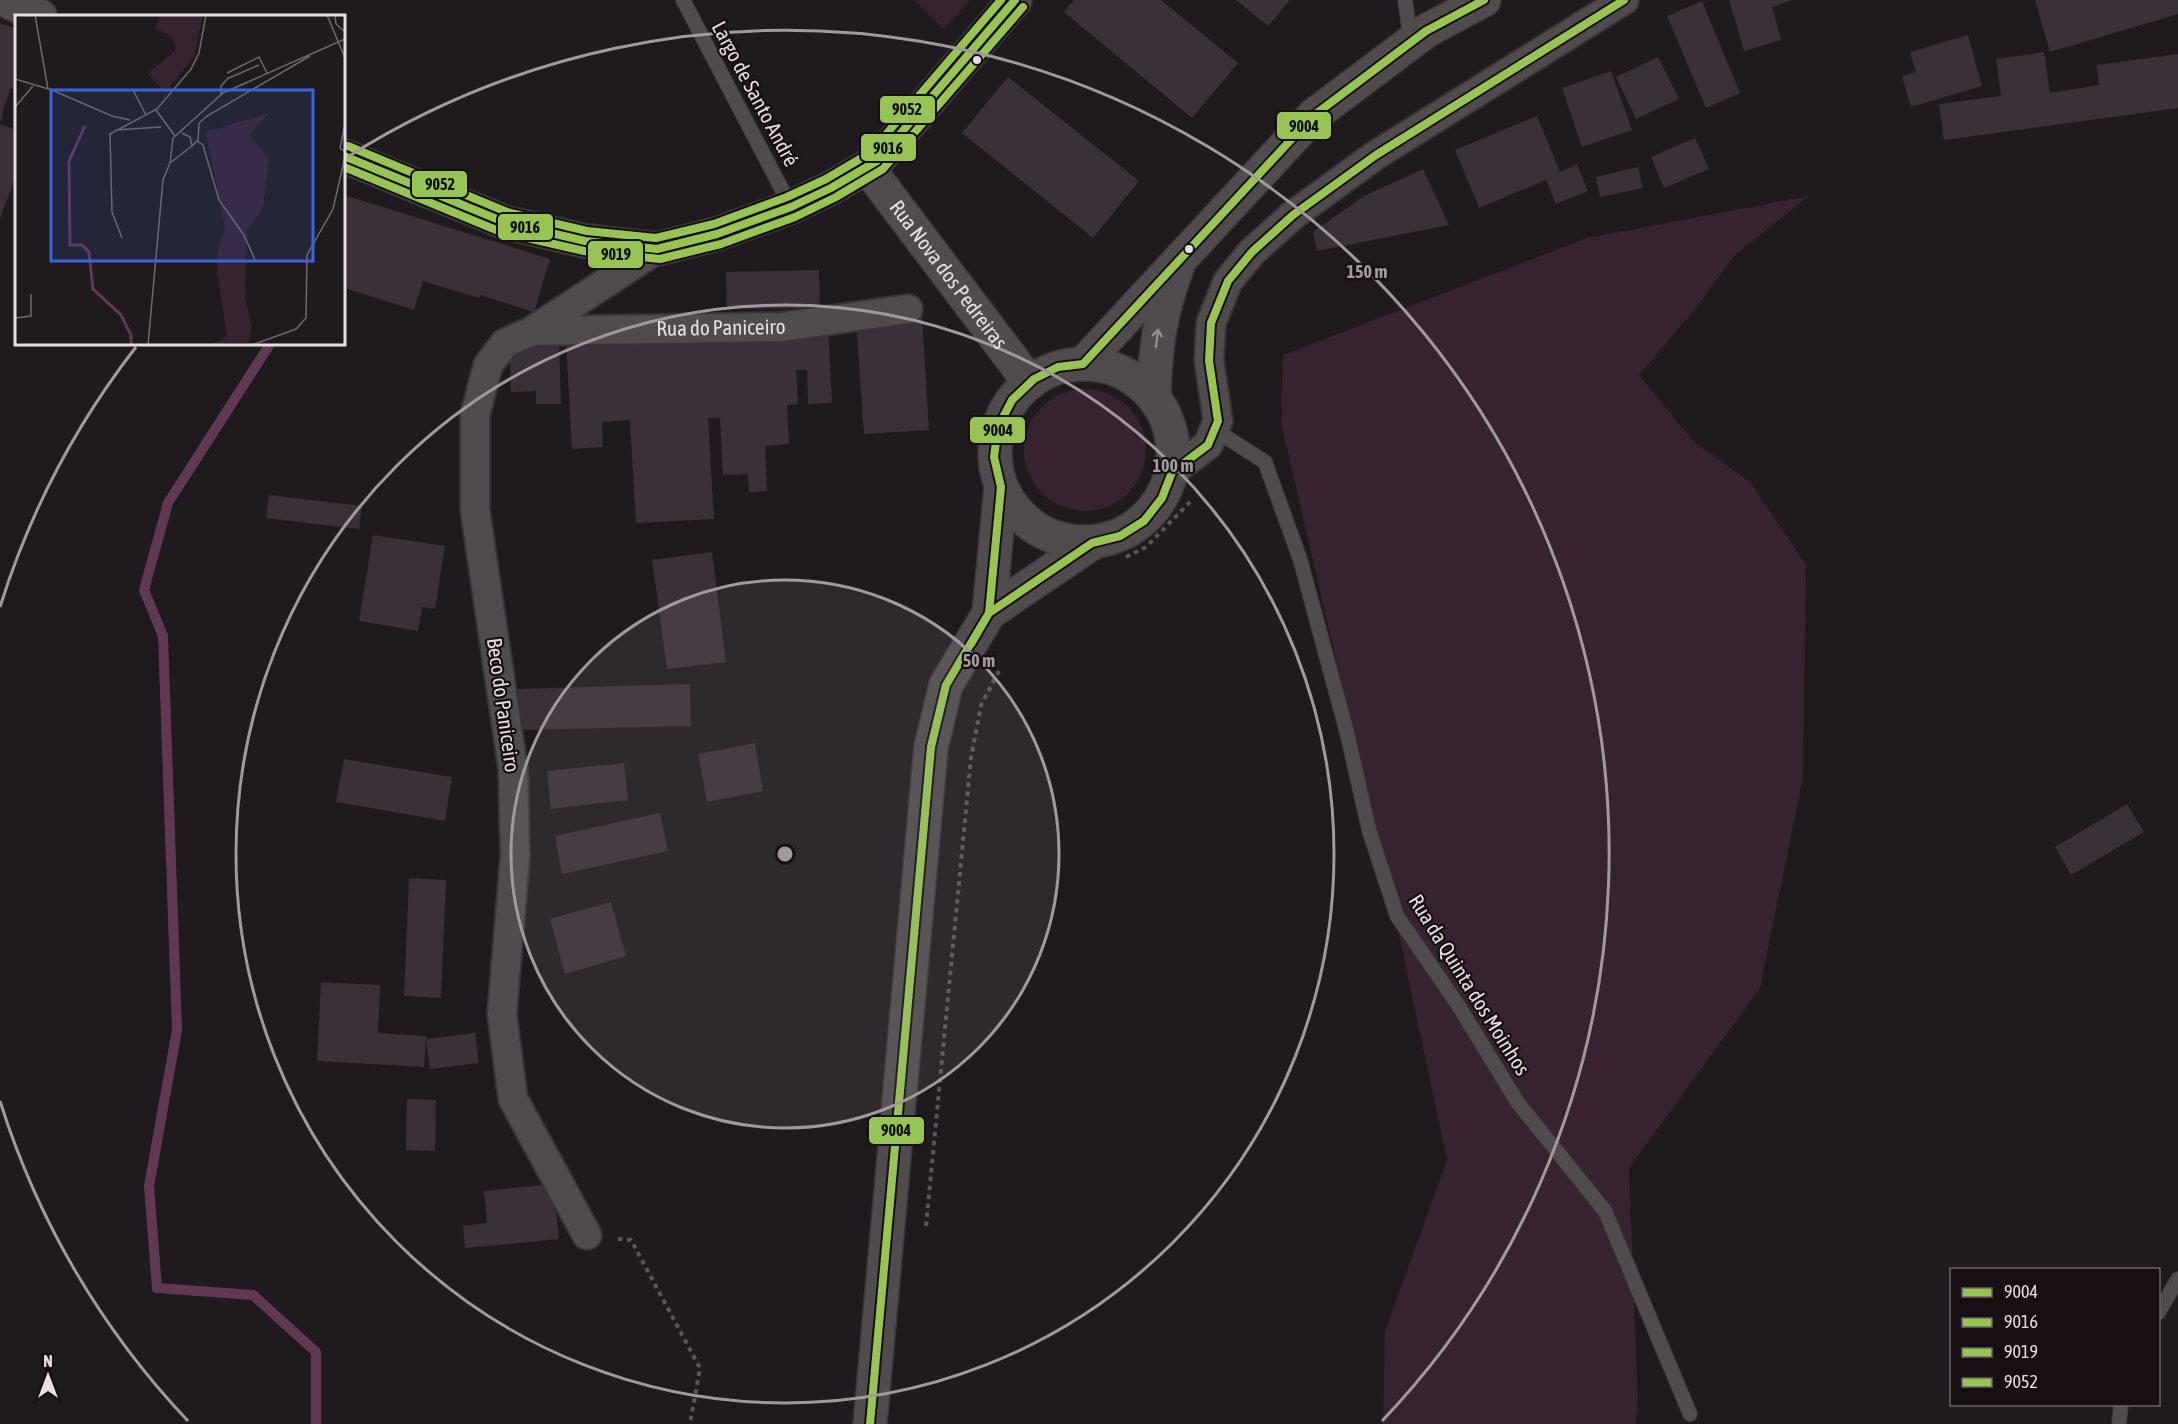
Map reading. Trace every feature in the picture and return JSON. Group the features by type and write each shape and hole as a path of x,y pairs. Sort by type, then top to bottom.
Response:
{"main road":[{"path":"5,0 38,15"},
{"path":"345,156 504,222 585,241 657,249 717,234 791,207 831,188 877,161 1016,0"},
{"path":"1083,364 1313,116 1426,31 1484,0"},
{"name":"Rua Nova dos Pedreiras","path":"867,167 1030,382"},
{"path":"1154,397 1159,325 1180,258"},
{"path":"989,614 1000,487 994,458 998,427 1012,400 1030,382 1058,367 1083,364 1110,367 1134,379 1154,397 1167,420 1174,445 1172,472 1162,498 1144,521 1120,536 1092,543 1064,541 1037,530 1015,512 1000,487"},
{"path":"870,1424 930,747 946,685 989,614 1092,543"}],"street":[{"path":"1172,472 1208,445 1215,430 1218,421 1209,361 1211,323 1228,281 1252,252 1293,215 1376,155 1624,0"},
{"name":"Beco do Paniceiro","path":"587,1236 513,1099 502,1014 515,855 513,769 475,510 475,415 488,365 505,343 532,331 657,249"},
{"name":"Rua do Paniceiro","path":"532,331 782,327 908,309"}],"lane":[{"name":"Largo de Santo André","path":"682,0 791,207"},
{"path":"1405,0 1411,43"},
{"name":"Rua da Quinta dos Moinhos","path":"1215,430 1264,462 1300,559 1347,734 1369,830 1397,916 1458,1005 1518,1103 1605,1211 1690,1414"},
{"path":"2160,1310 2178,1279"},
{"path":"2119,1424 2121,1406"}],"path":[{"path":"1122,558 1146,547 1194,498"},
{"path":"926,1234 971,758 981,705 1003,663"},
{"path":"587,1236 631,1240 700,1368 690,1424"}],"shaded area":[{"path":"914,0 970,0 944,29"},
{"path":"1809,196 1735,255 1693,312 1639,375 1693,441 1751,483 1806,565 1803,777 1760,988 1629,1168 1638,1403 1636,1424 1383,1424 1385,1331 1447,1160 1388,883 1281,423 1283,355 1587,238"},
{"path":"1085,389 1108,394 1128,407 1141,427 1146,450 1141,473 1128,493 1108,506 1085,511 1062,506 1042,493 1029,473 1024,450 1029,427 1042,407 1062,394"}],"building":[{"path":"1074,0 1161,0 1238,63 1192,118 1064,12"},
{"path":"1236,0 1290,0 1268,26"},
{"path":"1729,0 1792,0 1772,7 1781,40 1744,51"},
{"path":"2035,0 2178,0 2178,14 2050,52"},
{"path":"1702,1 1740,93 1706,108 1667,16"},
{"path":"0,23 15,29 15,90 11,88 3,110 2,121 0,121"},
{"path":"1968,35 1982,86 1911,107 1902,76 1916,72 1910,52"},
{"path":"2044,52 2050,93 2099,85 2097,65 2178,54 2178,108 1944,140 1939,104 2001,96 1996,59"},
{"path":"1658,57 1679,99 1636,119 1616,77"},
{"path":"1611,71 1632,130 1582,147 1562,88"},
{"path":"1008,77 1139,181 1093,238 962,133"},
{"path":"1537,116 1560,172 1577,164 1588,191 1556,204 1546,180 1479,208 1455,150"},
{"path":"0,124 15,130 15,179 0,218"},
{"path":"1695,138 1709,169 1664,188 1651,157"},
{"path":"1638,167 1643,188 1600,197 1596,177"},
{"path":"1423,169 1449,225 1317,251 1313,232 1364,196"},
{"path":"345,195 550,259 534,312 480,295 479,298 423,281 414,310 345,288"},
{"path":"819,270 820,308 727,309 726,272"},
{"path":"922,317 929,430 864,434 856,321"},
{"path":"828,328 832,403 808,404 807,370 796,370 798,404 787,405 789,444 765,446 767,491 749,492 748,474 723,475 720,418 708,418 714,519 636,523 630,420 602,422 603,447 572,449 566,343"},
{"path":"559,341 561,404 536,404 536,391 511,392 509,343"},
{"path":"269,495 362,506 359,529 266,518"},
{"path":"373,535 445,546 435,609 422,607 418,631 359,621"},
{"path":"712,552 726,662 667,669 652,560"},
{"path":"690,684 691,726 519,730 518,689"},
{"path":"755,743 763,791 707,802 698,754"},
{"path":"344,759 452,777 445,821 336,802"},
{"path":"624,763 628,800 551,809 547,771"},
{"path":"2127,804 2144,832 2071,875 2055,847"},
{"path":"660,813 668,851 562,874 555,836"},
{"path":"409,878 446,880 441,998 404,996"},
{"path":"611,902 626,956 565,974 550,919"},
{"path":"321,982 380,985 378,1033 426,1036 424,1067 317,1061"},
{"path":"475,1033 479,1063 430,1069 426,1039"},
{"path":"407,1099 436,1100 435,1151 406,1150"},
{"path":"553,1184 559,1239 465,1248 463,1226 487,1223 484,1191"}],"waterway":[{"path":"269,345 168,503 144,590 163,636 177,1030 149,1186 157,1288 253,1295 316,1352 316,1424"}],"transit line":[{"name":"9052","path":"348,146 507,212 587,231 656,238 714,224 787,197 826,179 870,153 1001,0"},
{"name":"9016","path":"345,156 504,222 585,241 657,249 717,234 791,207 831,188 877,161 1015,0"},
{"name":"9004","path":"971,644 989,613 1001,487 994,457 998,427 1012,400 1034,379 1058,367 1083,364 1313,116 1426,31 1484,0"},
{"name":"9004","path":"870,1424 931,747 946,685 989,613 1092,543 1120,536 1144,521 1162,498 1172,472 1208,445 1218,421 1209,361 1211,323 1228,281 1252,252 1293,215 1376,155 1624,0"},
{"name":"9019","path":"345,167 501,232 584,251 660,259 721,244 795,217 836,197 883,169 1023,7"}]}
